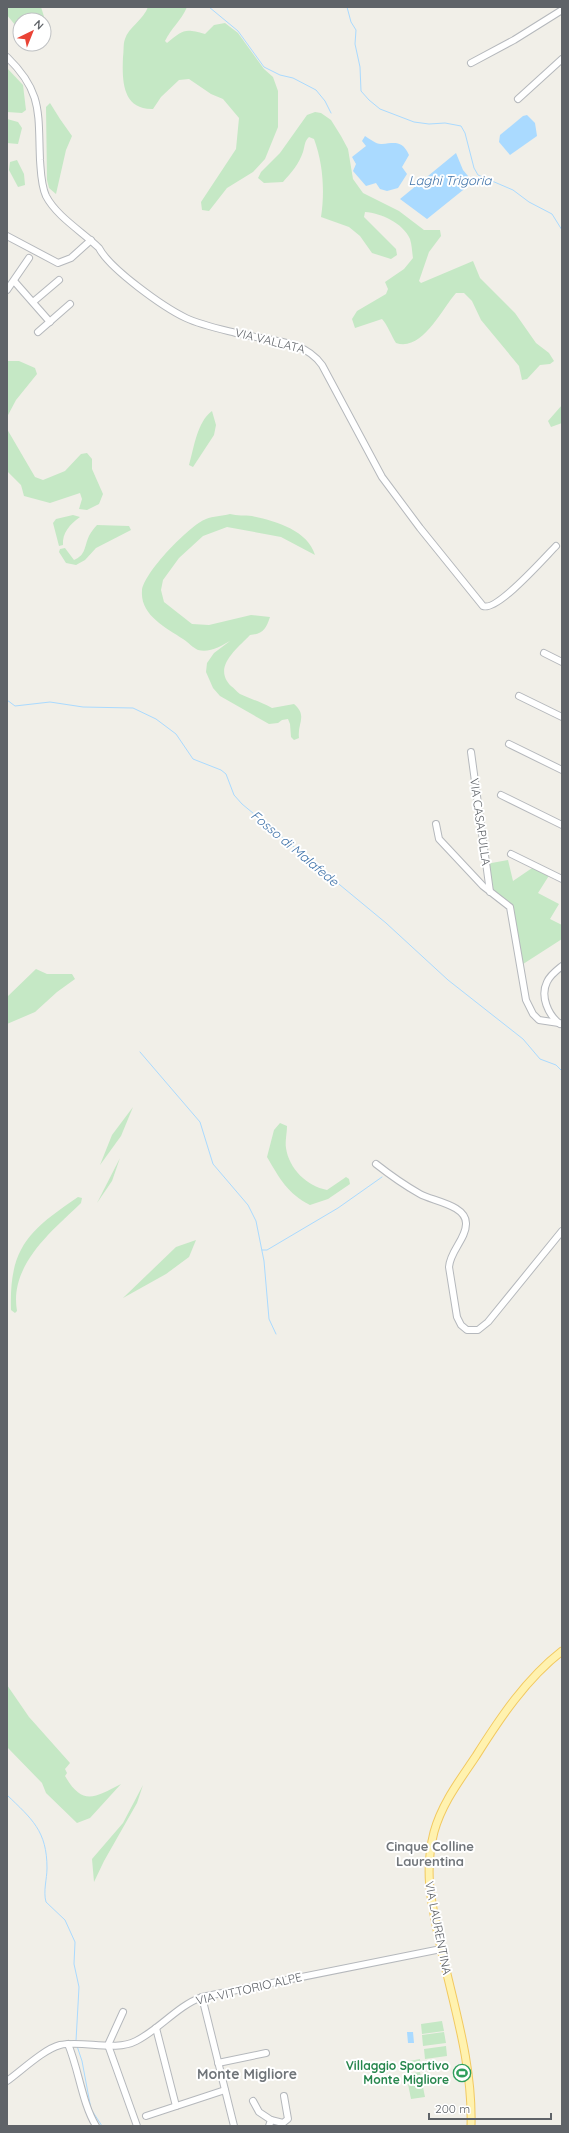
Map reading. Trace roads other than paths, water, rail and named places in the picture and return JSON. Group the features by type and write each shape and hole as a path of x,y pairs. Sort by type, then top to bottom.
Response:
{"main road":[{"name":"VIA LAURENTINA","path":"471,2126 472,2104 467,2063 431,1902 428,1871 434,1833 447,1800 501,1716 530,1682 562,1651"}],"street":[{"path":"471,63 514,40 562,10"},
{"name":"VIA VALLATA","path":"7,57 20,70 35,94 39,121 41,179 46,197 63,216 91,240 116,269 182,316 236,333 294,345 306,349 314,354 322,365 385,483 484,606 489,606 512,590 556,546"},
{"path":"518,100 562,59"},
{"path":"7,236 58,263 71,258 91,240"},
{"path":"7,290 29,258"},
{"path":"33,302 59,280"},
{"path":"14,281 50,322"},
{"path":"38,332 70,304"},
{"path":"544,653 562,662"},
{"path":"519,696 562,717"},
{"path":"509,744 562,770"},
{"name":"VIA CASAPULLA","path":"471,752 490,892"},
{"path":"501,796 562,825"},
{"name":"VIA CASAPULLA","path":"436,824 439,839 490,892 507,903 511,910 529,1008 540,1020 560,1024"},
{"path":"511,854 562,879"},
{"path":"560,1024 548,1010 545,996 547,981 562,966"},
{"path":"376,1164 413,1190 441,1201 464,1216 466,1226 450,1259 449,1266 457,1317 461,1326 467,1330 478,1330 488,1322 562,1231"},
{"name":"VIA VITTORIO ALPE","path":"7,2081 54,2048 70,2044 108,2045 133,2042 156,2028 188,2004 202,1998 441,1949"},
{"path":"202,1998 234,2126"},
{"path":"123,2012 108,2045 137,2126"},
{"path":"156,2028 176,2106"},
{"path":"70,2044 78,2067 88,2110 96,2126"},
{"path":"218,2063 266,2053"},
{"path":"146,2116 225,2090"},
{"path":"253,2101 259,2112 270,2123 283,2122 288,2119 284,2096"}],"water":[{"path":"527,115 535,123 537,136 510,155 499,142 500,135 523,116"},
{"path":"365,136 378,144 398,144 406,150 409,155 402,167 407,174 398,188 387,191 380,189 376,183 366,186 353,171 356,164 352,157 366,146 362,141"},
{"name":"Laghi Trigoria","path":"456,153 463,170 473,182 427,219 400,199"},
{"path":"407,2032 413,2032 414,2043 408,2043"}],"waterway":[{"path":"209,7 238,31 264,67 280,75 293,78 316,90 325,101 331,113"},
{"path":"347,7 351,22 356,30 355,44 360,67 361,91 369,100 380,109 414,122 429,124 445,123 461,126 465,133 474,168 478,175 513,190 529,202 552,214 562,230"},
{"name":"Fosso di Malafede","path":"7,700 15,706 50,702 83,707 133,708 156,719 176,734 193,759 221,770 226,774 234,795 242,804 386,923 448,980 523,1039 540,1059 556,1065 562,1071"},
{"path":"140,1052 200,1122 213,1164 248,1205 256,1221 264,1261 269,1319 276,1334"},
{"path":"262,1250 267,1250 338,1208 382,1177"},
{"path":"7,1795 31,1819 41,1835 44,1844 47,1868 45,1894 46,1902 65,1920 75,1942 74,1964 79,1987 76,2041"},
{"path":"77,2046 82,2061 91,2109 102,2126"}],"place":[{"name":"Villaggio Sportivo Monte Migliore","path":"462,2073"}],"district":[{"name":"Cinque Colline Laurentina","path":"430,1854"},
{"name":"Monte Migliore","path":"247,2074"}]}
